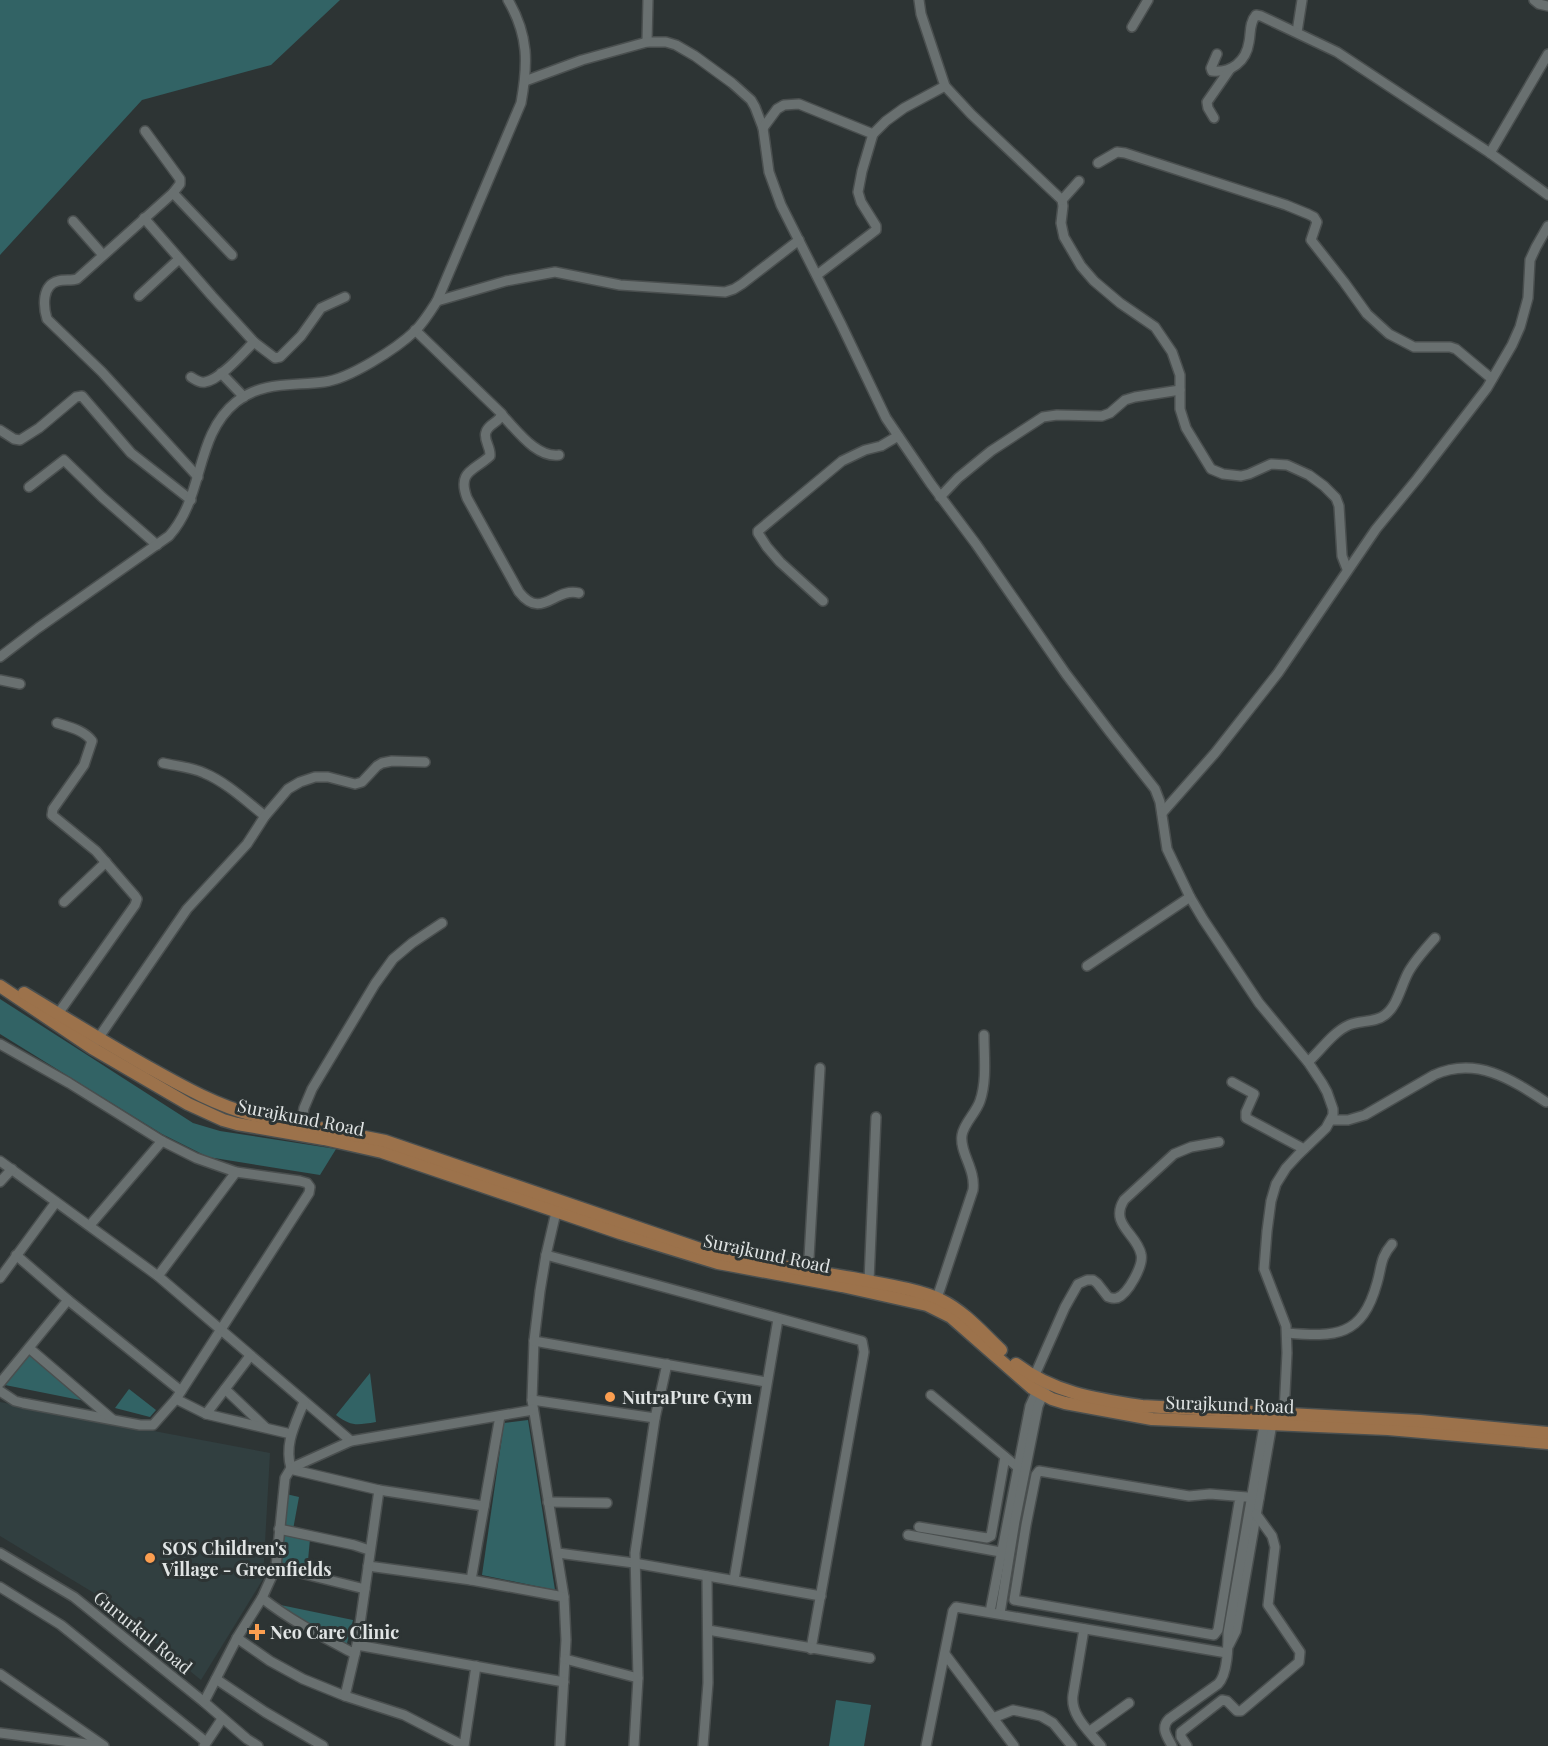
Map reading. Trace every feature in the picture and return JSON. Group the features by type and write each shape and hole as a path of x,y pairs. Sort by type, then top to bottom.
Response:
{"main road":[{"name":"Surajkund Road","path":"0,978 188,1104 223,1120 382,1152 703,1250 934,1308 958,1323 1040,1386 1142,1406 1548,1443"},
{"name":"Surajkund Road","path":"0,986 56,1017"},
{"name":"Surajkund Road","path":"95,1043 213,1102 253,1115 385,1141 558,1206"},
{"name":"Surajkund Road","path":"808,1276 869,1281 937,1298 958,1311 1040,1386"},
{"name":"Surajkund Road","path":"1272,1417 1420,1421 1548,1433"}],"street":[{"path":"0,657 38,627 158,545 177,528 191,500 208,442 217,425 233,405 244,396 268,386 323,382 341,378 392,348 415,330 437,302 521,103 525,81 522,32 517,16 508,0"},
{"path":"647,42 648,0"},
{"path":"919,0 921,14 945,86 971,114 1062,200 1062,229 1067,244 1094,281 1159,332 1175,358 1180,375 1180,409 1186,428 1208,467 1213,471 1230,475 1245,475 1271,464 1281,464 1292,466 1309,475 1333,494 1339,506 1342,556 1347,569"},
{"path":"1132,27 1148,0"},
{"path":"1297,32 1302,0"},
{"path":"1534,0 1548,6"},
{"path":"1217,54 1211,68 1212,71 1236,66 1244,57 1249,45 1252,20 1256,15 1262,16 1337,52 1490,153 1548,195"},
{"path":"525,81 582,60 647,42 666,42 696,56 751,100 756,107 763,128 769,172 781,205 879,404 940,497 1072,682 1155,789 1162,813 1167,849 1190,897 1259,1003 1308,1062 1330,1099 1333,1109 1331,1120 1323,1132 1292,1161 1276,1184 1271,1201 1264,1269 1285,1320 1287,1371 1272,1417 1255,1498 1228,1633 1223,1678 1221,1682 1165,1723 1164,1729 1172,1746"},
{"path":"1490,153 1548,54"},
{"path":"1214,118 1207,102 1230,69"},
{"path":"817,275 876,230 858,192 873,134 904,108 945,86"},
{"path":"763,128 777,109 784,105 799,104 873,134"},
{"path":"145,131 180,179 180,184 173,193 75,280 60,280 49,286 46,291 45,312 47,319 102,372 198,477"},
{"path":"1098,163 1117,152 1125,153 1286,205 1314,217 1317,226 1311,240 1372,319 1389,334 1414,347 1456,349 1492,379"},
{"path":"1062,200 1079,181"},
{"path":"173,193 232,255"},
{"path":"144,218 254,342 276,358 280,357 301,336 321,308 345,297"},
{"path":"73,221 104,255"},
{"path":"1162,813 1215,753 1278,673 1347,569 1492,379 1520,327 1527,298 1530,260 1548,226"},
{"path":"437,302 506,281 555,272 620,285 725,292 742,284 799,240"},
{"path":"139,296 179,259"},
{"path":"415,330 540,451 551,456 559,454"},
{"path":"191,377 203,382 211,380 254,342"},
{"path":"221,373 244,396"},
{"path":"940,497 958,478 991,452 1043,417 1102,416 1110,413 1125,400 1180,390"},
{"path":"0,430 14,439 21,440 76,397 82,396 131,453 191,500"},
{"path":"502,416 487,430 485,438 490,449 490,456 471,469 463,480 466,498 523,597 530,602 541,604 566,592 579,593"},
{"path":"823,601 771,553 758,531 842,461 881,446 898,436"},
{"path":"29,487 64,460 102,497 158,545"},
{"path":"0,680 20,684"},
{"path":"56,1017 136,903 135,896 96,850 52,814 53,808 84,765 92,741 80,731 57,723"},
{"path":"95,1043 187,909 247,844 265,816 288,789 310,778 328,777 355,784 362,782 382,763 425,762"},
{"path":"163,763 207,774 265,816"},
{"path":"64,902 105,862"},
{"path":"1087,966 1190,897"},
{"path":"301,1125 304,1108 312,1089 375,984 397,956 442,923"},
{"path":"1308,1062 1343,1028 1356,1022 1375,1020 1388,1012 1415,961 1435,938"},
{"path":"937,1298 974,1186 974,1176 962,1144 962,1135 977,1108 982,1093 984,1035"},
{"path":"0,1044 69,1083 162,1141 196,1158 236,1172 300,1180 309,1185 310,1190 179,1395 153,1425 140,1425 23,1403 15,1401 0,1391"},
{"path":"1331,1120 1357,1118 1434,1075 1460,1067 1480,1069 1509,1079 1546,1102"},
{"path":"808,1276 820,1068"},
{"path":"1232,1082 1254,1094 1245,1114 1248,1120 1304,1149"},
{"path":"869,1281 876,1117"},
{"path":"90,1225 162,1141"},
{"path":"1006,1553 1006,1532 1038,1406 1040,1386 1065,1307 1078,1284 1087,1280 1093,1280 1108,1297 1116,1298 1124,1293 1139,1270 1142,1255 1124,1227 1119,1214 1124,1200 1174,1154 1191,1147 1219,1142"},
{"path":"0,1161 159,1276 351,1441"},
{"path":"0,1182 12,1169"},
{"path":"159,1276 236,1172"},
{"path":"0,1278 56,1202"},
{"path":"558,1206 546,1255 534,1341 533,1405 564,1597 565,1659 560,1746"},
{"path":"1287,1333 1327,1335 1353,1327 1370,1301 1382,1258 1392,1244"},
{"path":"16,1255 179,1395 206,1414 291,1434"},
{"path":"546,1255 862,1341 864,1347 811,1649"},
{"path":"0,1383 68,1300"},
{"path":"734,1580 778,1319"},
{"path":"534,1341 766,1382"},
{"path":"29,1348 112,1419"},
{"path":"206,1414 250,1356"},
{"path":"634,1746 638,1678 634,1563 655,1418 667,1364"},
{"path":"225,1389 265,1427"},
{"path":"931,1395 1022,1471"},
{"path":"291,1468 288,1450 291,1434 304,1402"},
{"path":"204,1702 237,1638 262,1598 276,1567 285,1478 291,1468 351,1441 500,1416 533,1405 655,1418"},
{"path":"471,1580 500,1416"},
{"path":"919,1527 987,1538 991,1536 1005,1457"},
{"path":"291,1468 379,1490 484,1506"},
{"path":"995,1612 1006,1553 1015,1521 1022,1471"},
{"path":"1240,1497 1218,1630 1214,1635 1015,1601 1036,1475 1041,1471 1189,1496 1210,1494 1255,1498"},
{"path":"345,1696 356,1650 379,1490"},
{"path":"1227,1650 1236,1631 1256,1514 1255,1498"},
{"path":"548,1502 607,1503"},
{"path":"1187,1746 1181,1737 1181,1732 1222,1700 1226,1700 1237,1712 1241,1711 1299,1662 1300,1652 1268,1605 1275,1547 1272,1536 1256,1514"},
{"path":"1015,1521 1026,1525"},
{"path":"279,1529 369,1550"},
{"path":"993,1530 1006,1532"},
{"path":"908,1535 1006,1553"},
{"name":"Gururkul Road","path":"0,1553 74,1598 258,1746"},
{"path":"558,1553 634,1563 821,1596"},
{"path":"368,1566 471,1580 564,1597"},
{"path":"276,1567 365,1589"},
{"path":"704,1746 708,1683 707,1576"},
{"path":"0,1587 61,1625 205,1744 222,1719"},
{"path":"262,1598 311,1631 356,1650 476,1666 564,1683"},
{"path":"926,1746 954,1608 958,1606 1084,1629 1227,1650"},
{"path":"1084,1629 1072,1700 1075,1713 1101,1746"},
{"path":"708,1630 870,1658"},
{"path":"237,1638 280,1668 319,1687 411,1718 464,1746 476,1666"},
{"path":"945,1654 1014,1746"},
{"path":"565,1659 638,1678"},
{"path":"0,1674 103,1746"},
{"path":"216,1679 265,1712 323,1746"},
{"path":"1090,1731 1129,1703"},
{"path":"993,1718 1013,1710 1041,1716 1053,1723 1072,1746"},
{"path":"0,1733 103,1746"}],"shaded area":[{"path":"0,0 340,0 271,65 142,100 0,255"},
{"path":"0,999 193,1123 220,1131 336,1149 320,1175 208,1157 162,1134 0,1034"},
{"path":"29,1355 90,1402 5,1385"},
{"path":"370,1373 376,1422 359,1424 346,1422 336,1415"},
{"path":"129,1389 156,1410 150,1417 115,1408"},
{"name":"SOS Children's Village - Greenfields","path":"0,1402 270,1453 263,1579 201,1680 94,1593 0,1536"},
{"path":"528,1420 555,1590 482,1575 504,1423"},
{"path":"286,1494 299,1497 292,1535 310,1539 307,1571 280,1565"},
{"path":"266,1602 353,1620 345,1651"},
{"path":"836,1700 871,1705 864,1746 829,1746"}],"place":[{"name":"NutraPure Gym","path":"610,1397"},
{"name":"SOS Children's Village - Greenfields","path":"150,1558"},
{"name":"Neo Care Clinic","path":"257,1632"}]}
